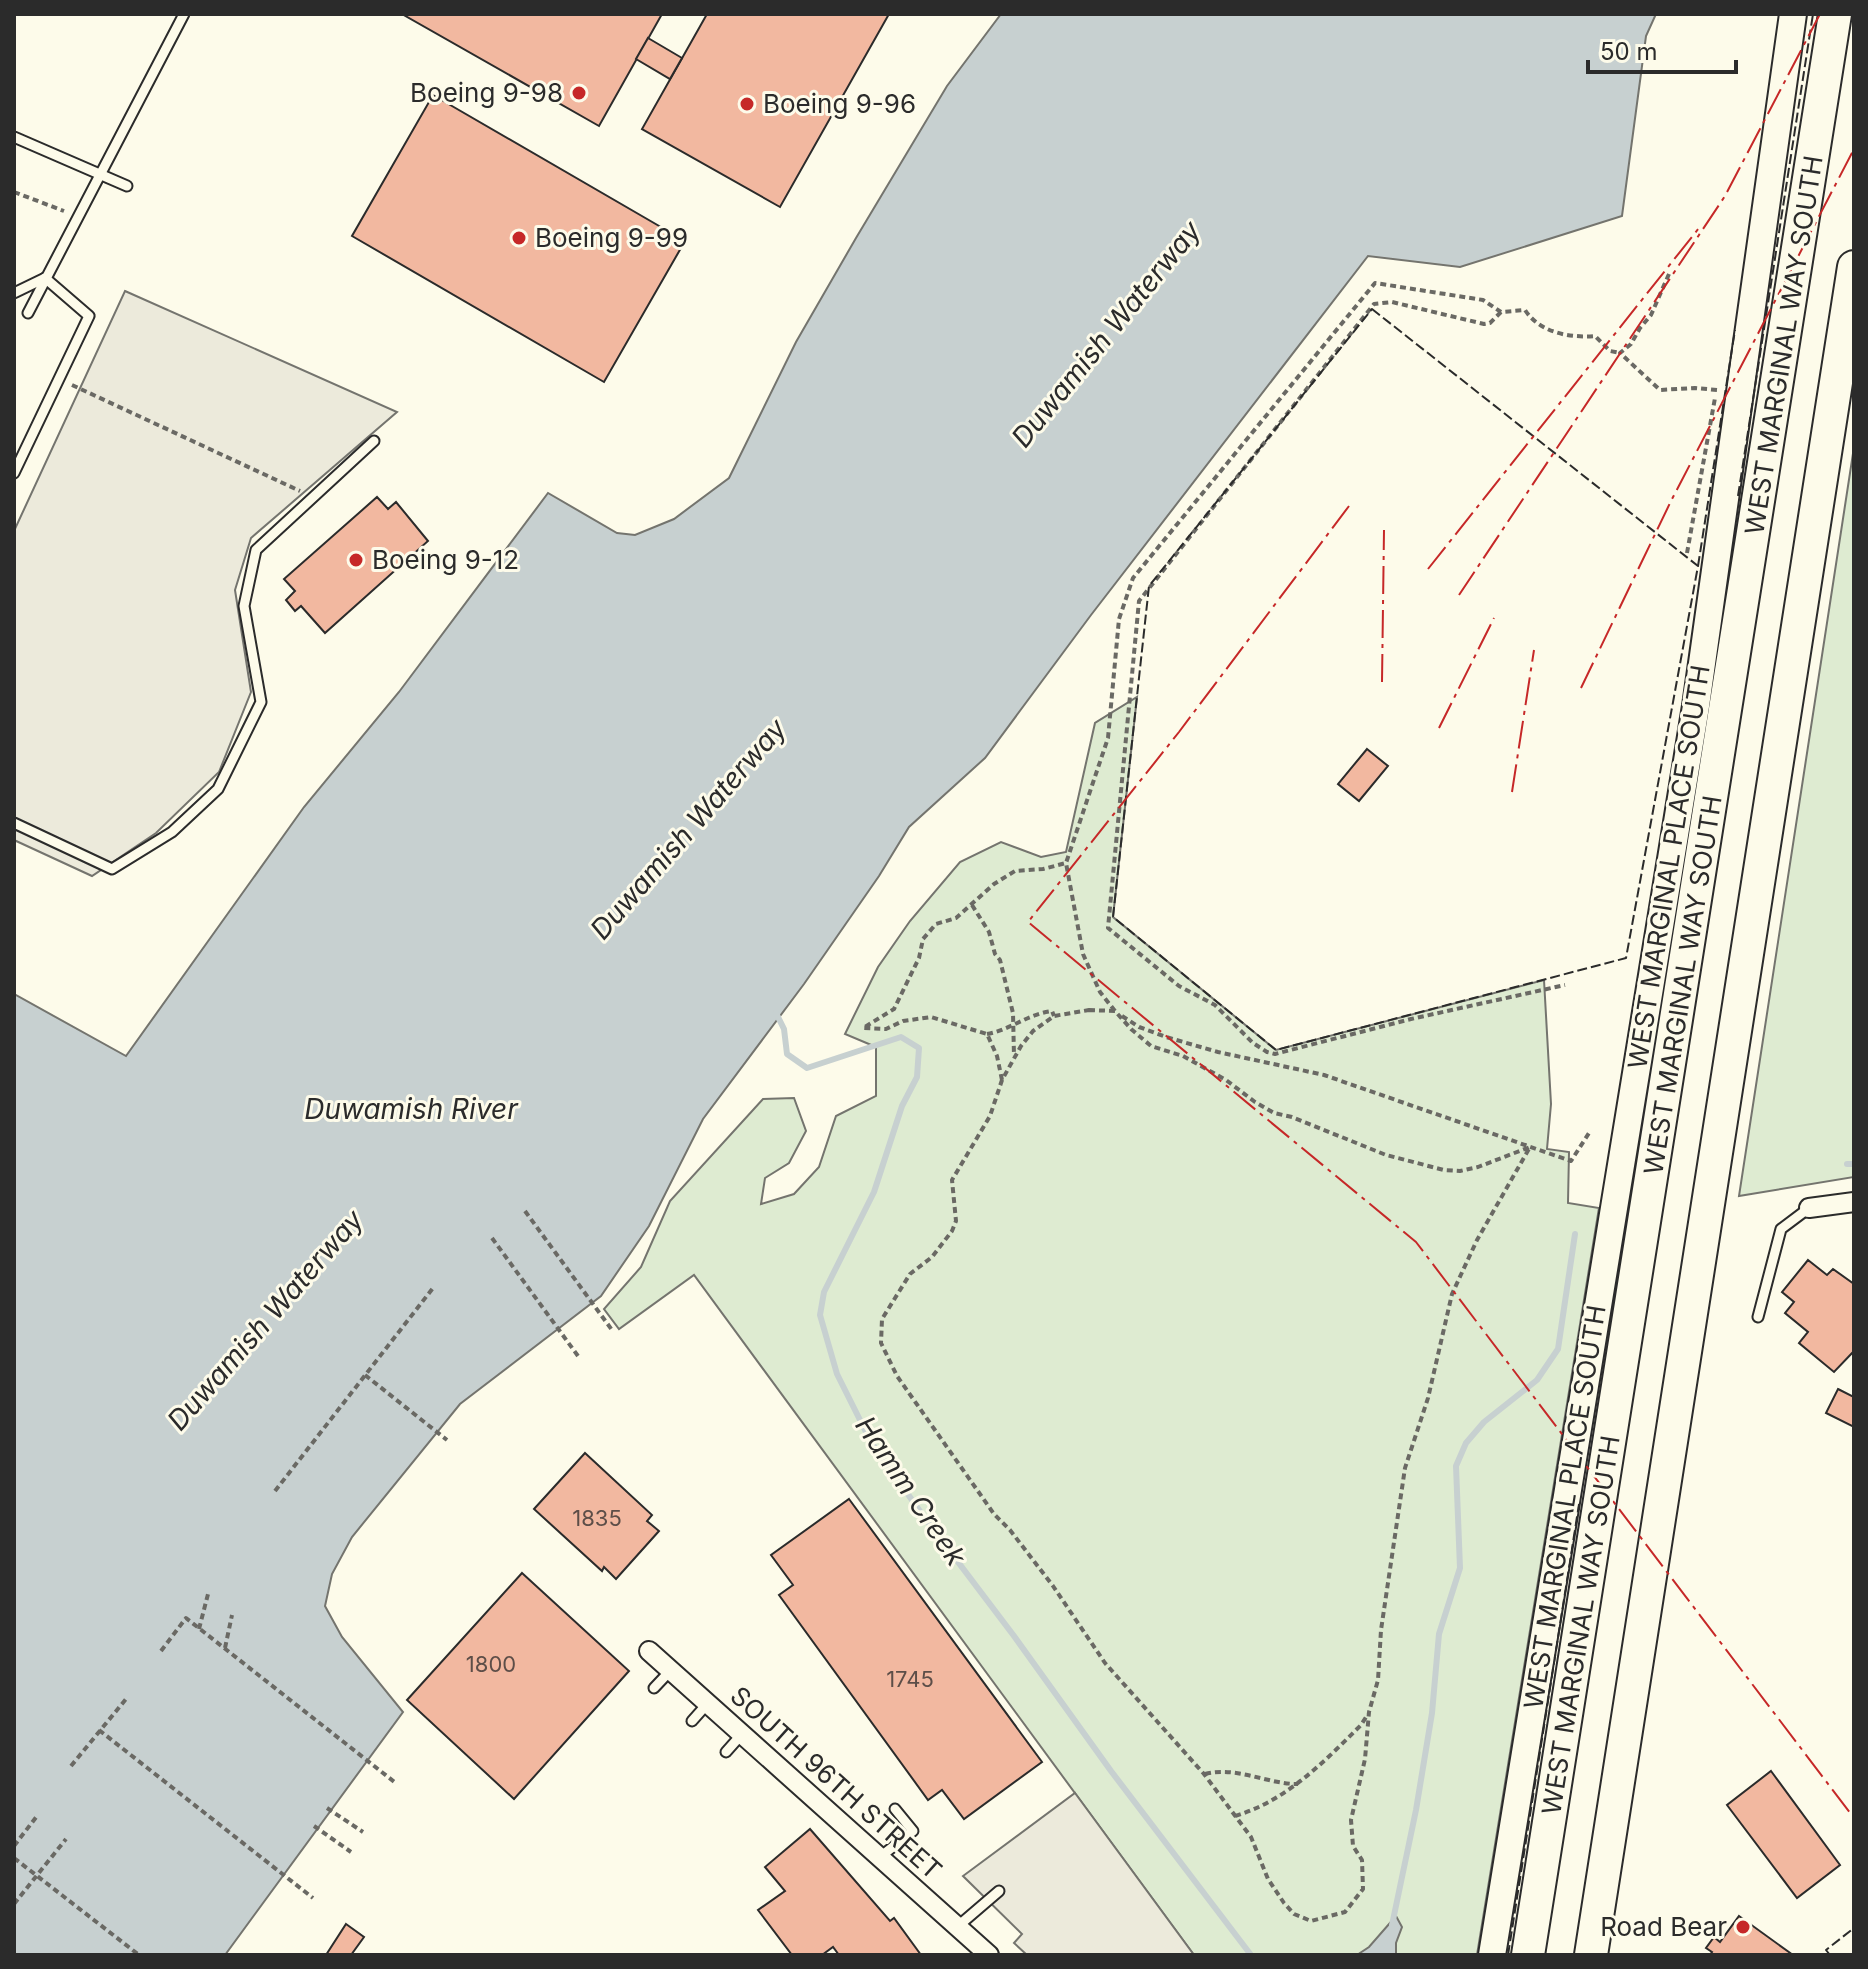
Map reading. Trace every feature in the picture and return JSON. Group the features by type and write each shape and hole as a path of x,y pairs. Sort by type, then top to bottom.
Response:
{"highway":[{"name":"WEST MARGINAL WAY SOUTH","path":"1528,1955 1835,14"},
{"path":"1591,1955 1854,267"}],"street":[{"name":"WEST MARGINAL PLACE SOUTH","path":"1492,1955 1696,706 1793,14"},
{"path":"1809,1208 1854,1202"},
{"name":"SOUTH 96TH STREET","path":"649,1651 989,1955"}],"lane":[{"path":"28,313 184,14"},
{"path":"14,137 127,186"},
{"path":"14,293 45,278"},
{"path":"14,473 89,316 45,278"},
{"path":"14,823 112,869 172,832 218,789 261,702 244,606 256,550 374,441"},
{"path":"1758,1317 1781,1229 1809,1208"},
{"path":"654,1688 671,1670"},
{"path":"692,1721 708,1703"},
{"path":"726,1752 742,1734"},
{"path":"880,1857 913,1831 895,1809"},
{"path":"957,1927 999,1891"}],"path":[{"path":"14,192 64,211"},
{"path":"1620,353 1631,344 1651,315 1669,274"},
{"path":"1530,1147 1460,1171 1395,1158 1292,1117 1274,1113 1194,1062 1151,1046 1131,1029 1100,992 1083,954 1066,863 1108,738 1119,619 1133,578 1371,286 1381,283 1483,300 1501,312 1525,310 1546,330 1595,336 1610,351 1620,353 1660,390 1718,390 1711,409 1687,553"},
{"path":"1501,312 1490,323 1484,324 1392,302 1374,304 1139,601 1108,928 1179,986 1215,1005 1253,1043 1275,1054 1411,1019 1565,985"},
{"path":"59,379 313,497"},
{"path":"1054,1016 1052,1011 1036,1013 987,1034 931,1017 903,1021 886,1029 863,1028 894,1009 919,958 923,939 936,924 956,918 994,884 1015,871 1066,863"},
{"path":"972,905 989,932 995,954 1000,960 1013,1024 1014,1058"},
{"path":"1530,1147 1477,1240 1452,1294 1428,1398 1405,1468 1381,1630 1378,1680 1369,1712 1365,1759 1351,1820 1353,1846 1362,1860 1363,1889 1349,1909 1311,1921 1294,1914 1276,1892 1251,1837 1204,1774 1105,1663 1053,1586 994,1514 907,1393 881,1343 882,1319 910,1274 932,1257 952,1231 956,1221 952,1180 990,1116 1002,1080 1014,1058 1033,1031 1054,1016 1089,1010 1115,1011 1139,1027 1166,1037 1218,1052 1324,1075 1571,1161 1589,1133"},
{"path":"987,1034 997,1056 1002,1080"},
{"path":"525,1211 612,1330"},
{"path":"492,1238 578,1356"},
{"path":"275,1491 433,1288"},
{"path":"365,1375 447,1440"},
{"path":"199,1629 208,1594"},
{"path":"225,1649 232,1615"},
{"path":"161,1651 186,1618 397,1784"},
{"path":"71,1766 126,1699"},
{"path":"1235,1816 1300,1784 1361,1725 1369,1712"},
{"path":"99,1730 313,1898"},
{"path":"1204,1774 1239,1772 1286,1784 1300,1784"},
{"path":"327,1808 363,1832"},
{"path":"14,1846 37,1816"},
{"path":"314,1826 351,1852"},
{"path":"14,1904 66,1839"},
{"path":"14,1858 139,1955"}],"green space":[{"path":"1854,447 1854,1177 1739,1196"},
{"path":"1137,697 1113,917 1276,1050 1544,980 1551,1104 1547,1149 1569,1152 1568,1203 1599,1208 1477,1955 1194,1955 694,1275 619,1329 604,1309 641,1267 670,1201 763,1099 794,1098 806,1131 789,1163 765,1178 761,1204 794,1194 819,1167 836,1116 876,1096 876,1047 845,1034 878,967 910,921 960,862 1001,842 1041,857 1066,852 1095,723"}],"shaded area":[{"path":"125,291 397,412 251,538 235,590 251,692 219,772 156,833 92,876 14,840 14,531"},
{"path":"1075,1793 1194,1955 1027,1955 1014,1943 1022,1934 963,1876"}],"water":[{"name":"Duwamish River","path":"1001,14 1656,14 1646,36 1622,216 1460,267 1368,256 1091,615 985,758 909,827 804,984 703,1119 649,1226 601,1296 460,1404 352,1537 332,1574 325,1606 342,1637 403,1712 225,1955 14,1955 14,994 126,1056 304,807 399,692 548,493 617,533 635,535 674,519 729,478 796,342 856,238 947,86"},
{"path":"1396,1916 1402,1927 1396,1943 1396,1955 1357,1955 1369,1947"}],"building":[{"name":"Boeing 9-98","path":"402,14 662,14 599,126"},
{"name":"Boeing 9-96","path":"707,14 889,14 780,207 642,129"},
{"path":"648,38 682,58 670,79 636,59"},
{"name":"Boeing 9-99","path":"433,95 685,241 604,382 352,236"},
{"name":"Boeing 9-12","path":"377,497 388,509 396,502 428,541 325,633 301,606 295,611 286,600 295,591 284,579"},
{"path":"1367,749 1388,766 1359,801 1338,784"},
{"path":"1808,1260 1827,1275 1833,1269 1854,1284 1854,1351 1834,1372 1799,1343 1808,1332 1785,1313 1794,1302 1782,1292"},
{"path":"1838,1389 1854,1397 1854,1427 1826,1413"},
{"path":"585,1453 652,1515 647,1521 659,1531 616,1579 604,1567 602,1571 534,1509"},
{"path":"849,1499 1042,1762 964,1819 942,1790 928,1800 779,1595 793,1585 771,1555"},
{"path":"522,1573 629,1671 514,1799 407,1700"},
{"path":"1771,1771 1840,1865 1797,1898 1727,1805"},
{"path":"810,1829 890,1921 894,1918 921,1955 839,1955 833,1947 822,1955 792,1955 758,1910 785,1891 765,1867"},
{"name":"Road Bear","path":"1739,1916 1793,1955 1710,1955 1712,1952 1706,1948 1714,1937 1720,1942"},
{"path":"346,1924 364,1937 351,1955 326,1955"}],"waterway":[{"name":"Hamm Creek","path":"776,1013 784,1029 787,1054 807,1068 901,1037 919,1048 917,1077 902,1106 874,1192 824,1292 820,1315 837,1374 871,1442 924,1517 1251,1955"},
{"name":"Hamm Creek","path":"1847,1164 1854,1164"},
{"name":"Hamm Creek","path":"1392,1925 1432,1713 1439,1634 1460,1568 1456,1466 1466,1443 1484,1422 1537,1380 1558,1349 1575,1234"}],"fence":[{"path":"1738,496 1813,14"},
{"path":"1372,309 1698,566 1626,958 1276,1050 1113,917 1149,586 1372,309"},
{"path":"1698,566 1735,330"},
{"path":"1508,1955 1579,1504"},
{"path":"1830,1955 1826,1950 1854,1928"}],"power":[{"path":"1459,595 1725,196 1820,14"},
{"path":"1581,688 1671,501 1854,149"},
{"path":"1428,569 1699,228"},
{"path":"1349,506 1179,732 1028,922 1416,1242 1854,1818"},
{"path":"1382,682 1384,530"},
{"path":"1439,728 1494,618"},
{"path":"1512,792 1534,650"}],"place":[{"name":"Boeing 9-98","path":"579,93"},
{"name":"Boeing 9-96","path":"747,104"},
{"name":"Boeing 9-99","path":"519,238"},
{"name":"Boeing 9-12","path":"356,560"},
{"name":"Road Bear","path":"1743,1927"}],"water label":[{"name":"Duwamish Waterway","path":"1106,334"},
{"name":"Duwamish Waterway","path":"688,829"},
{"name":"Duwamish Waterway","path":"265,1320"}]}
